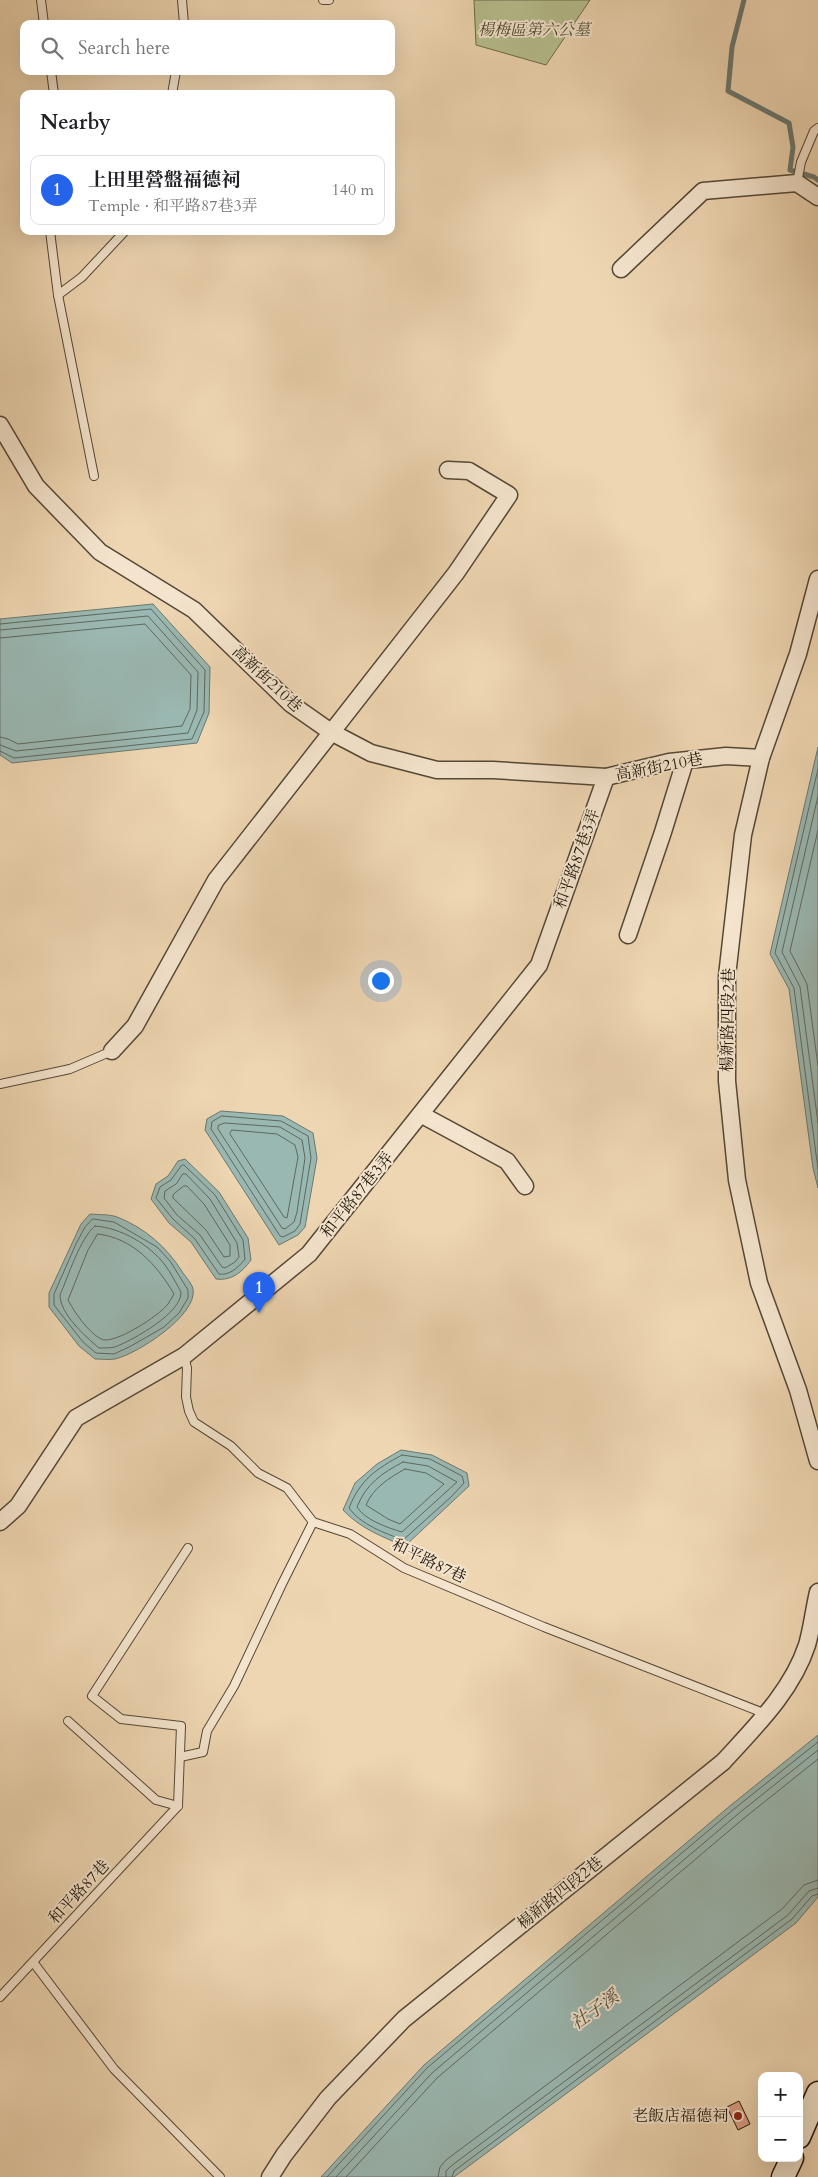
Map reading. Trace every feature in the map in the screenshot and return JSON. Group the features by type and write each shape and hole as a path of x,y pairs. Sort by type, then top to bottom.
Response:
{"main road":[{"path":"803,2128 818,2093"},
{"path":"783,2177 790,2162"}],"street":[{"path":"621,269 703,191 796,183 818,197"},
{"name":"高新街210巷","path":"0,425 36,486 100,552 194,610 291,704 331,732 372,753 437,770 494,770 606,778 669,762 726,756 761,758"},
{"path":"112,1052 135,1026 216,880 456,574 509,495 469,471 448,470"},
{"name":"楊新路四段2巷","path":"818,579 798,654 761,758 743,835 727,976 727,1081 737,1180 759,1283 798,1390 818,1461"},
{"path":"628,935 685,760"},
{"name":"和平路87巷3弄","path":"0,1522 18,1506 76,1418 184,1356 310,1254 539,965 606,778"},
{"path":"422,1115 507,1161 525,1186"},
{"name":"楊新路四段2巷","path":"270,2177 284,2155 328,2098 404,2019 723,1762 766,1714 792,1677 807,1645 818,1592"}],"lane":[{"path":"41,0 44,20"},
{"path":"182,0 184,20"},
{"path":"323,0 329,0"},
{"path":"52,75 53,90"},
{"path":"173,90 175,75"},
{"path":"796,183 801,162 814,131 818,128"},
{"path":"50,235 58,295 94,476"},
{"path":"58,295 82,277 121,235"},
{"path":"0,1084 70,1069 112,1052"},
{"path":"180,1757 203,1752 207,1731 234,1686 313,1522 287,1488 258,1473 231,1446 194,1422 188,1411 186,1396 187,1368 184,1356"},
{"name":"和平路87巷","path":"313,1522 350,1534 404,1568 544,1627 766,1714"},
{"path":"68,1721 156,1800 178,1806 181,1726 121,1719 92,1696 188,1548"},
{"name":"和平路87巷","path":"0,1997 178,1806"},
{"path":"33,1962 114,2069 220,2177"}],"green space":[{"name":"楊梅區第六公墓","path":"474,0 590,0 546,65 476,45"}],"water":[{"path":"153,604 210,667 209,713 197,743 12,763 0,755 0,619"},
{"path":"818,747 818,1188 813,1168 789,989 770,954"},
{"path":"221,1111 283,1116 313,1133 317,1158 305,1227 298,1235 279,1245 205,1130 207,1119"},
{"path":"185,1159 219,1192 248,1238 251,1260 240,1272 227,1279 216,1279 191,1242 169,1223 151,1199 156,1184 168,1176 178,1161"},
{"path":"90,1214 117,1217 146,1233 170,1255 193,1289 192,1299 186,1310 164,1332 137,1350 115,1359 95,1359 79,1346 49,1307 49,1293 81,1224"},
{"path":"401,1450 432,1455 467,1473 469,1486 405,1546 364,1527 343,1510 355,1483 377,1464"},
{"name":"社子溪","path":"818,1735 818,1897 796,1923 454,2177 321,2177 424,2065 731,1805"}],"building":[{"name":"老飯店福德祠","path":"739,2101 750,2124 738,2130 727,2107"}],"waterway":[{"path":"744,0 732,47 728,91 789,123 793,147 790,170 818,180"}],"place":[{"name":"上田里營盤福德祠","path":"259,1313"},
{"name":"老飯店福德祠","path":"738,2116"}]}
